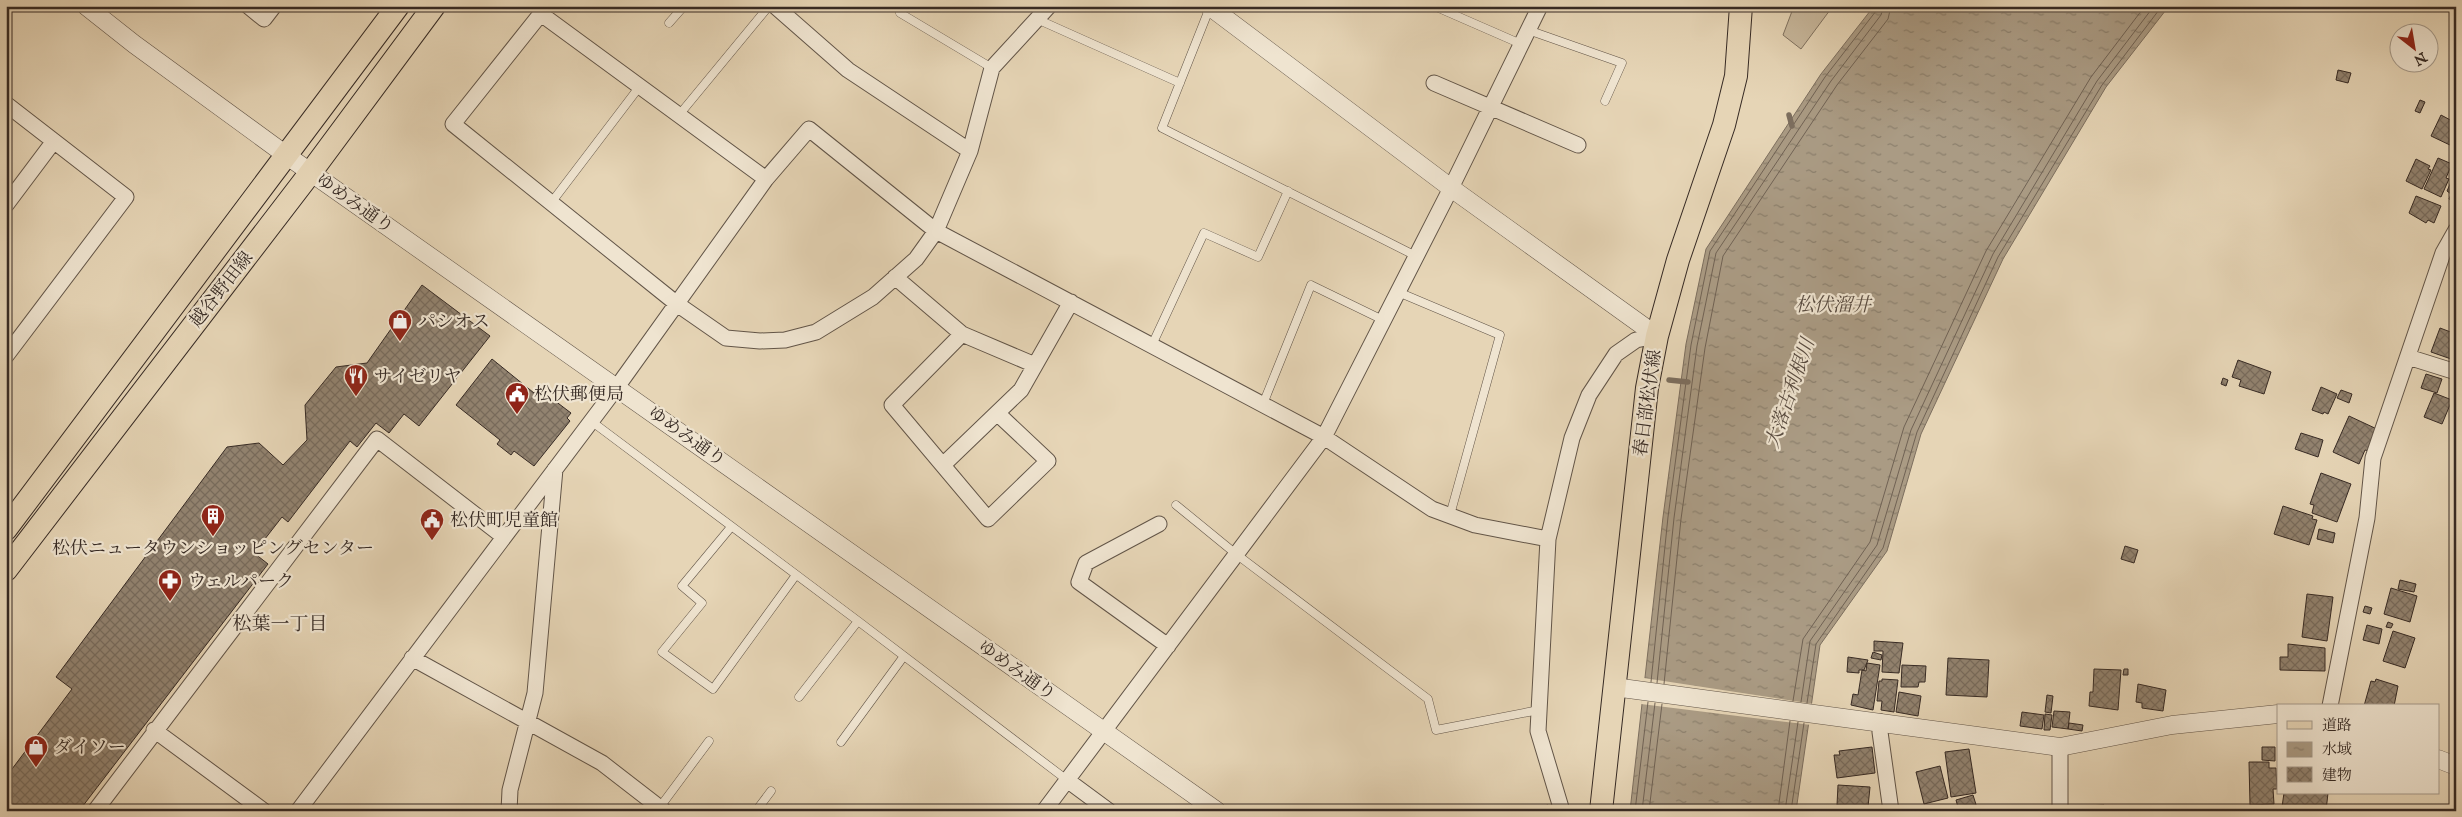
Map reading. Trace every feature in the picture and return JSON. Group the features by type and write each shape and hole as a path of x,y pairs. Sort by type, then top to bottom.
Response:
{"main road":[{"name":"越谷野田線","path":"6,529 398,6"},
{"name":"越谷野田線","path":"6,570 311,172 434,6"},
{"name":"春日部松伏線","path":"1601,811 1623,688 1647,388 1657,336 1678,260 1724,125 1736,76 1741,6"}],"street":[{"name":"ゆめみ通り","path":"86,6 134,44 286,155 1217,811"},
{"path":"248,6 264,19 274,6"},
{"path":"775,6 848,70 970,151"},
{"path":"766,179 640,86 544,10 453,124 676,304 726,338 760,341 785,340 816,332 873,297 916,260 936,230 970,151 992,68 1039,20 1050,6"},
{"path":"1044,811 1324,437 1451,188 1540,6"},
{"path":"1210,7 1451,188 1657,336"},
{"path":"1434,83 1578,145"},
{"path":"6,104 126,197 6,356"},
{"path":"298,811 617,387 766,179 809,129 936,230 1324,437 1432,509 1475,525 1548,539"},
{"path":"6,204 54,141"},
{"path":"2330,704 2367,518 2373,458 2443,253 2456,230"},
{"path":"895,277 962,334 1035,365"},
{"path":"944,464 1021,390 1071,302"},
{"path":"962,334 892,405 944,464 988,519 1048,461 997,413"},
{"path":"1562,811 1538,731 1548,539 1572,438 1589,395 1616,354 1636,340 1657,336"},
{"path":"2408,356 2456,372"},
{"path":"95,811 154,730 377,438 504,537"},
{"path":"509,811 510,790 535,693 555,469"},
{"path":"1159,524 1086,563 1079,582 1168,646"},
{"path":"412,658 602,763 662,809"},
{"path":"1623,688 2060,747 2172,725 2277,714"},
{"path":"1881,722 1880,732 1891,811"},
{"path":"154,730 264,811"},
{"path":"2060,747 2060,811"},
{"path":"2440,761 2456,766"},
{"path":"1067,780 1109,811"}],"lane":[{"path":"669,23 684,6"},
{"path":"679,115 769,6"},
{"path":"1434,6 1524,37 1622,63 1605,101"},
{"path":"1210,7 1162,128 1416,256"},
{"path":"900,13 992,68"},
{"path":"1039,20 1180,83"},
{"path":"551,203 640,86"},
{"path":"1152,346 1204,233 1258,257 1288,191"},
{"path":"1263,404 1311,285 1383,320"},
{"path":"1398,292 1500,335 1450,515"},
{"path":"591,421 1067,780"},
{"path":"1176,505 1236,554 1428,698 1436,730 1539,710"},
{"path":"731,526 682,586 702,603 662,652 713,690 796,575"},
{"path":"799,697 858,621"},
{"path":"841,742 904,656"},
{"path":"662,809 709,741"},
{"path":"756,811 771,790"}],"shaded area":[{"path":"1794,6 1833,6 1801,49 1783,35"}],"water":[{"name":"松伏溜井","path":"1874,6 2169,6 2106,87 2003,259 1921,434 1887,551 1820,645 1796,811 1630,811 1663,517 1686,344 1706,249 1821,74"}],"pier":[{"path":"1644,678 1814,704 1811,725 1641,704"}],"building":[{"path":"2338,70 2351,73 2348,83 2336,80"},
{"path":"2420,100 2425,102 2420,113 2415,111"},
{"path":"2441,115 2456,123 2456,139 2452,146 2431,136"},
{"path":"2438,158 2452,164 2446,178 2449,179 2441,197 2424,189"},
{"path":"2416,159 2430,166 2428,169 2431,170 2422,189 2406,181"},
{"path":"2455,173 2456,203 2449,199 2451,194 2447,191"},
{"path":"2416,196 2441,206 2434,223 2428,220 2426,223 2409,213"},
{"name":"松伏ニュータウンショッピングセンター","path":"422,285 490,336 419,426 404,414 389,433 376,423 357,447 350,441 288,522 282,517 254,553 268,564 79,811 6,809 6,777 72,689 56,677 227,447 259,443 283,465 307,440 305,405 336,367 367,363"},
{"path":"2440,328 2456,334 2454,360 2431,352"},
{"path":"492,359 534,393 538,388 571,413 567,418 570,421 534,466 514,451 511,455 497,444 500,440 456,405"},
{"path":"2238,360 2271,372 2264,394 2239,386 2241,380 2232,377"},
{"path":"2426,374 2442,379 2437,393 2421,388"},
{"path":"2223,378 2228,380 2226,386 2221,384"},
{"path":"2321,387 2337,394 2328,414 2312,410"},
{"path":"2341,390 2352,394 2349,403 2337,398"},
{"path":"2434,393 2452,400 2442,424 2424,417"},
{"path":"2349,416 2379,430 2369,451 2365,450 2359,464 2333,452"},
{"path":"2301,433 2323,440 2318,457 2295,449"},
{"path":"2321,473 2351,484 2337,522 2312,513 2314,505 2310,504"},
{"path":"2283,506 2313,516 2312,519 2317,520 2309,545 2274,534"},
{"path":"2319,529 2335,533 2333,543 2317,539"},
{"path":"2125,546 2138,550 2134,563 2121,559"},
{"path":"2400,580 2416,584 2414,592 2398,589"},
{"path":"2391,588 2417,596 2410,622 2384,614"},
{"path":"2307,594 2333,597 2327,641 2302,637"},
{"path":"2365,606 2372,608 2370,614 2363,612"},
{"path":"2388,622 2393,624 2391,628 2386,627"},
{"path":"2367,625 2382,629 2379,644 2363,640"},
{"path":"2393,631 2415,638 2405,668 2383,661"},
{"path":"1874,641 1903,643 1899,673 1882,672 1883,651 1874,651"},
{"path":"2288,644 2325,648 2325,671 2280,670 2280,657 2288,657"},
{"path":"1873,652 1882,655 1881,660 1871,658"},
{"path":"1848,657 1868,660 1864,670 1859,670 1859,673 1847,672"},
{"path":"1948,658 1989,660 1987,697 1946,695"},
{"path":"1867,663 1880,665 1873,710 1851,705 1853,694 1858,695 1862,670 1866,671"},
{"path":"1902,665 1926,666 1925,682 1919,682 1918,687 1901,687"},
{"path":"2094,669 2121,670 2118,710 2089,706 2090,692 2093,692"},
{"path":"2124,669 2128,669 2128,675 2123,675"},
{"path":"1882,679 1898,680 1894,712 1881,710 1882,701 1877,701 1879,681 1882,681"},
{"path":"2376,679 2398,686 2394,704 2365,704 2371,681 2375,682"},
{"path":"2138,684 2166,690 2163,711 2142,708 2142,703 2136,702"},
{"path":"1899,692 1921,696 1918,716 1896,712"},
{"path":"2047,695 2053,696 2051,713 2045,712"},
{"path":"2054,711 2070,712 2068,729 2052,727"},
{"path":"2022,712 2044,715 2042,729 2020,726"},
{"path":"2045,714 2052,715 2050,730 2044,730"},
{"path":"2069,723 2083,725 2082,731 2068,729"},
{"path":"1872,747 1875,773 1837,778 1834,755 1840,755 1839,751"},
{"path":"2262,747 2275,747 2275,761 2262,760"},
{"path":"1969,749 1976,793 1951,797 1945,752"},
{"path":"2249,762 2269,762 2269,768 2276,768 2277,789 2273,789 2274,804 2250,805"},
{"path":"1940,766 1948,798 1924,804 1916,772"},
{"path":"1838,785 1870,787 1868,807 1837,805"},
{"path":"2284,794 2328,794 2326,811 2282,807"},
{"path":"1973,795 1978,811 1959,811 1956,800"},
{"path":"1548,805 1550,811 1525,811"},
{"path":"2104,805 2105,811 2071,811 2071,807"},
{"path":"1871,806 1883,806 1883,811 1870,811"}],"waterway":[{"path":"1789,115 1792,126"},
{"path":"1669,380 1688,382"}],"place":[{"name":"パシオス","path":"400,342"},
{"name":"サイゼリヤ","path":"356,397"},
{"name":"松伏郵便局","path":"517,415"},
{"name":"松伏ニュータウンショッピングセンター","path":"213,537"},
{"name":"松伏町児童館","path":"432,541"},
{"name":"ウェルパーク","path":"170,602"},
{"name":"ダイソー","path":"36,768"}],"district":[{"name":"松葉一丁目","path":"280,623"}],"water label":[{"name":"大落古利根川","path":"1789,393"}]}
